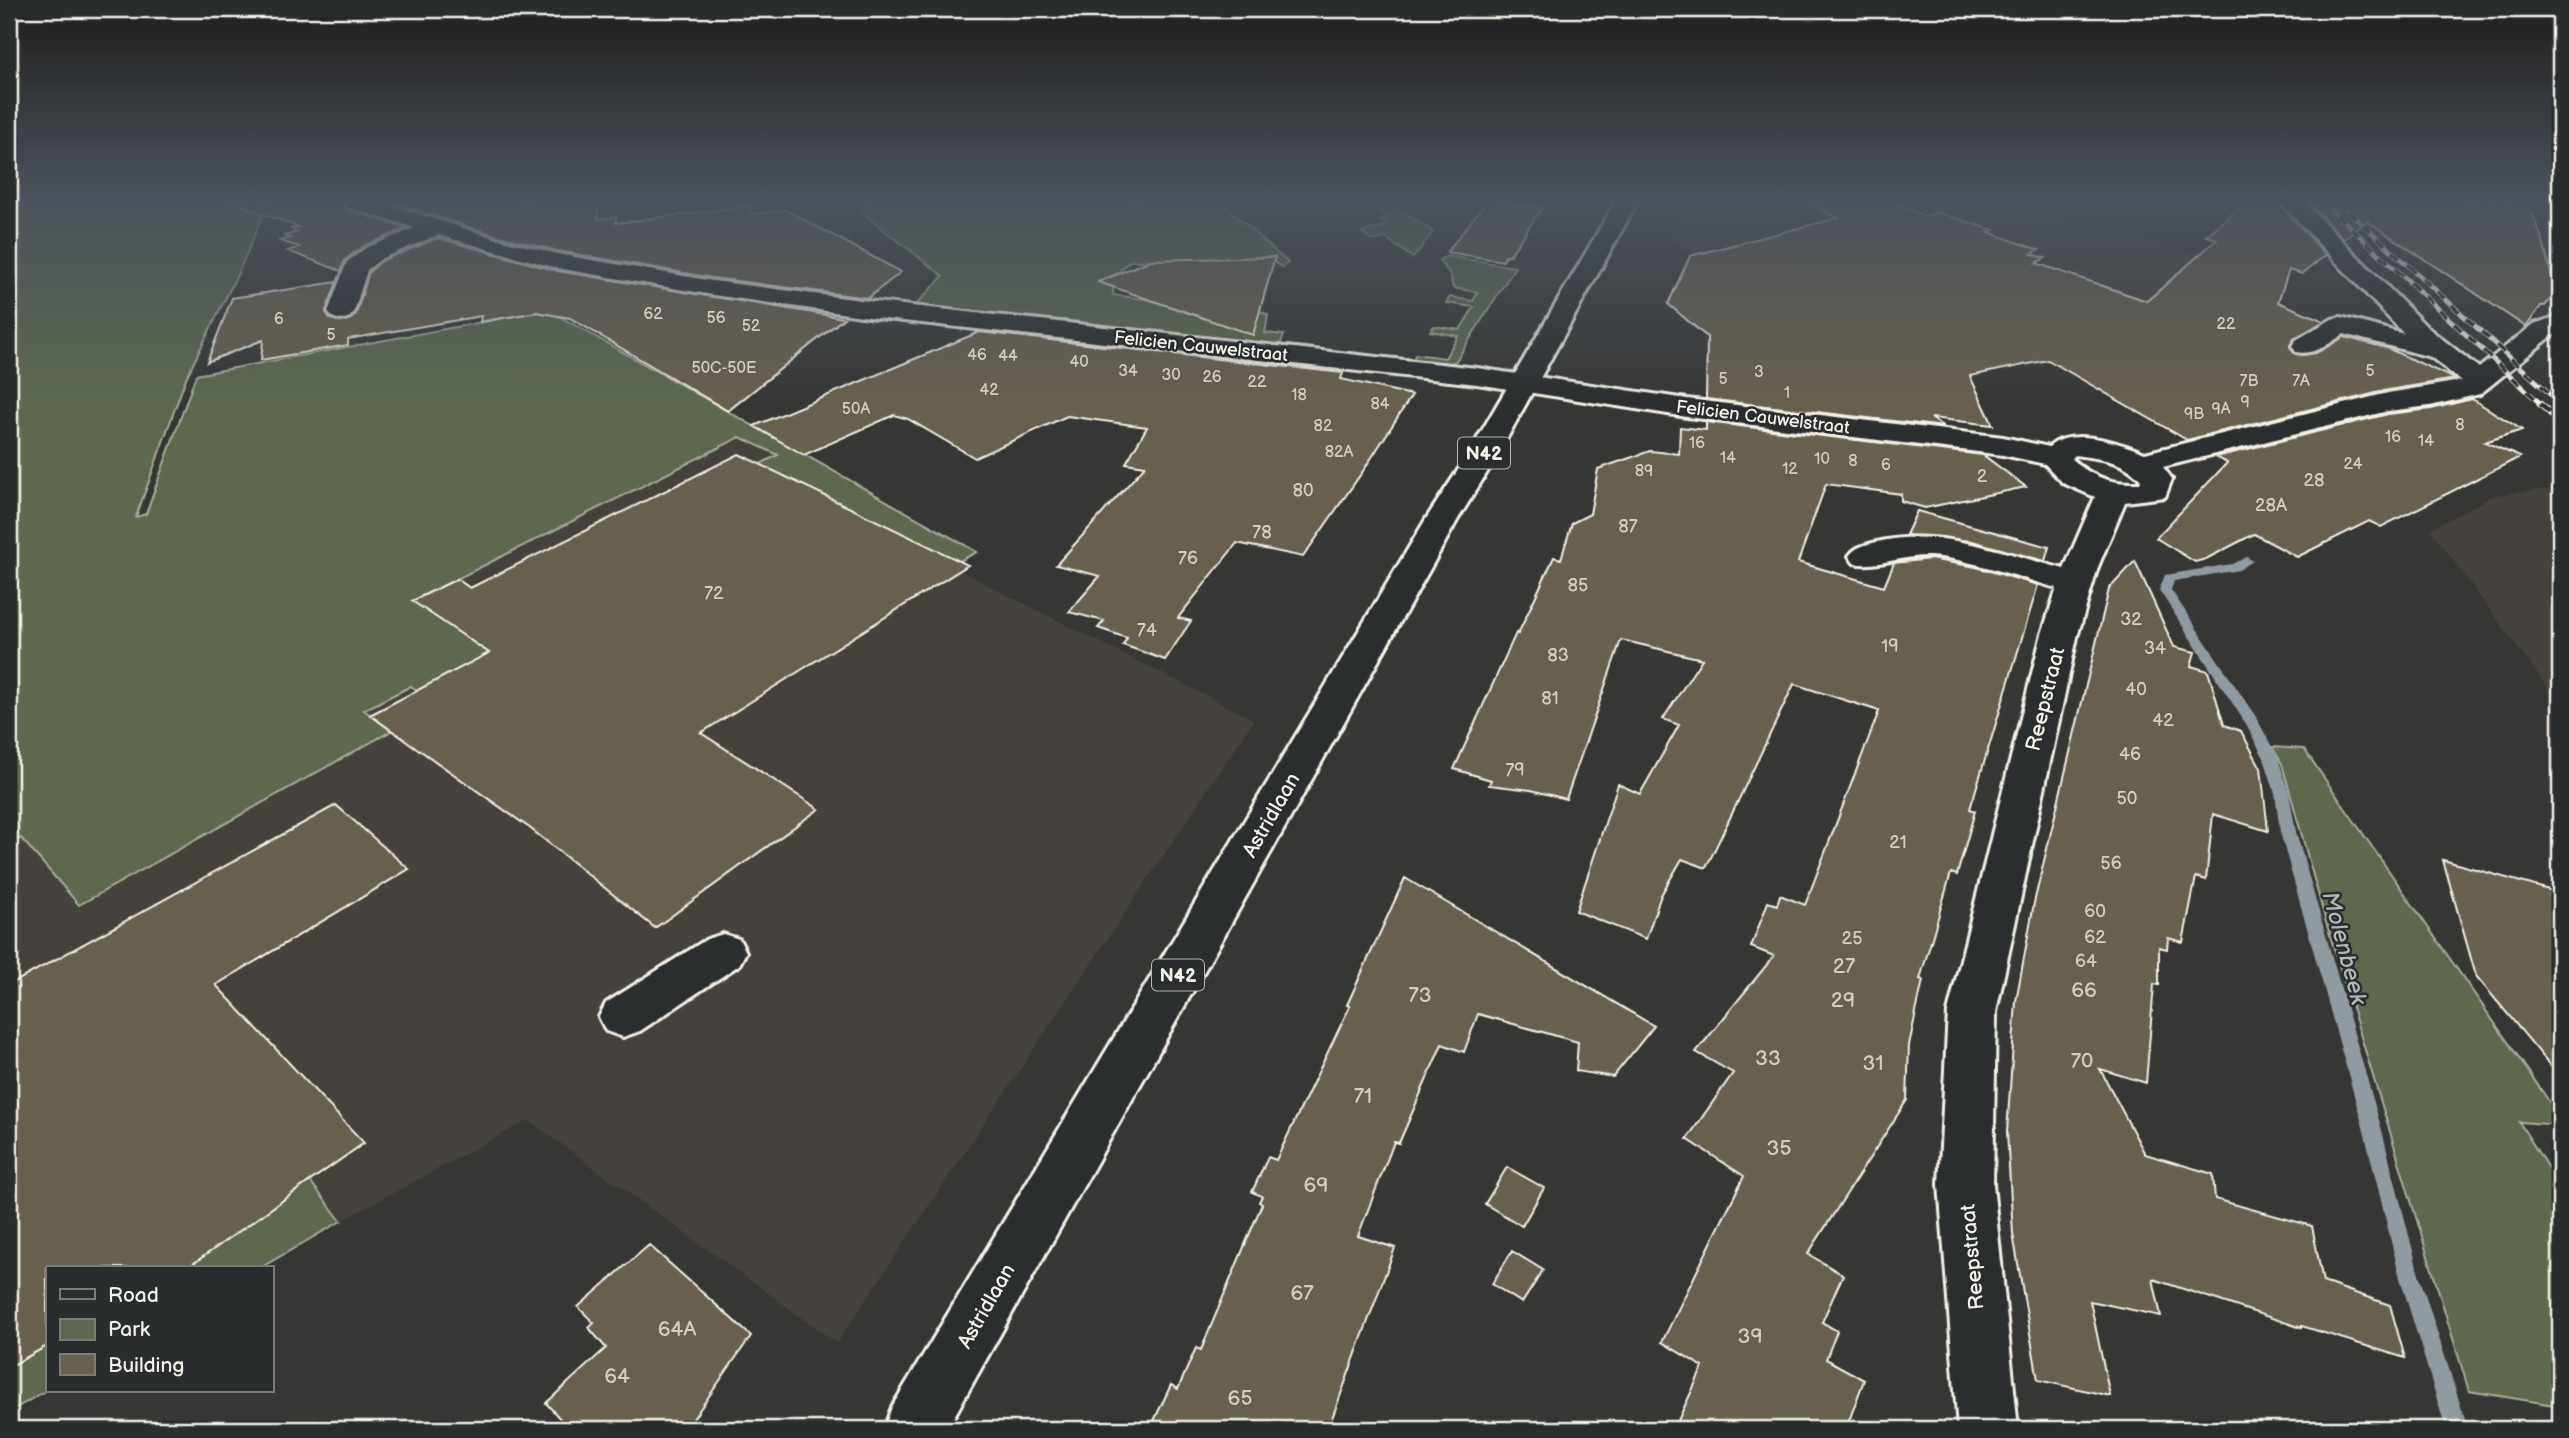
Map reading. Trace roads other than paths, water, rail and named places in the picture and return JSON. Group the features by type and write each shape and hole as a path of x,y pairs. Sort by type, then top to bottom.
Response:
{"street":[{"path":"341,312 356,268"},
{"name":"Felicien Cauwelstraat","path":"598,268 713,288 1523,384 1687,408 2003,446 2055,457 2065,448 2075,446 2115,452 2128,477"},
{"name":"Astridlaan","path":"914,1429 1589,268"},
{"path":"2355,268 2418,333 2477,380"},
{"path":"2055,457 2062,469 2081,481 2128,477 2388,402 2430,397 2470,388 2543,330 2560,323"},
{"path":"2305,346 2341,325 2439,351"},
{"name":"Reepstraat","path":"1989,1429 1966,1184 1972,1012 2056,650 2076,582 2128,477"},
{"path":"1866,556 1889,548 1917,544 1940,547 2076,582"},
{"path":"623,1017 723,952"}],"waterway":[{"name":"Molenbeek","path":"2247,561 2235,567 2169,578 2165,590 2251,720 2271,758 2282,793 2288,832 2372,1127 2410,1278 2457,1429"}],"railway":[{"path":"2394,268 2542,405"},
{"path":"2411,268 2560,403"},
{"path":"2540,404 2560,422"}]}
